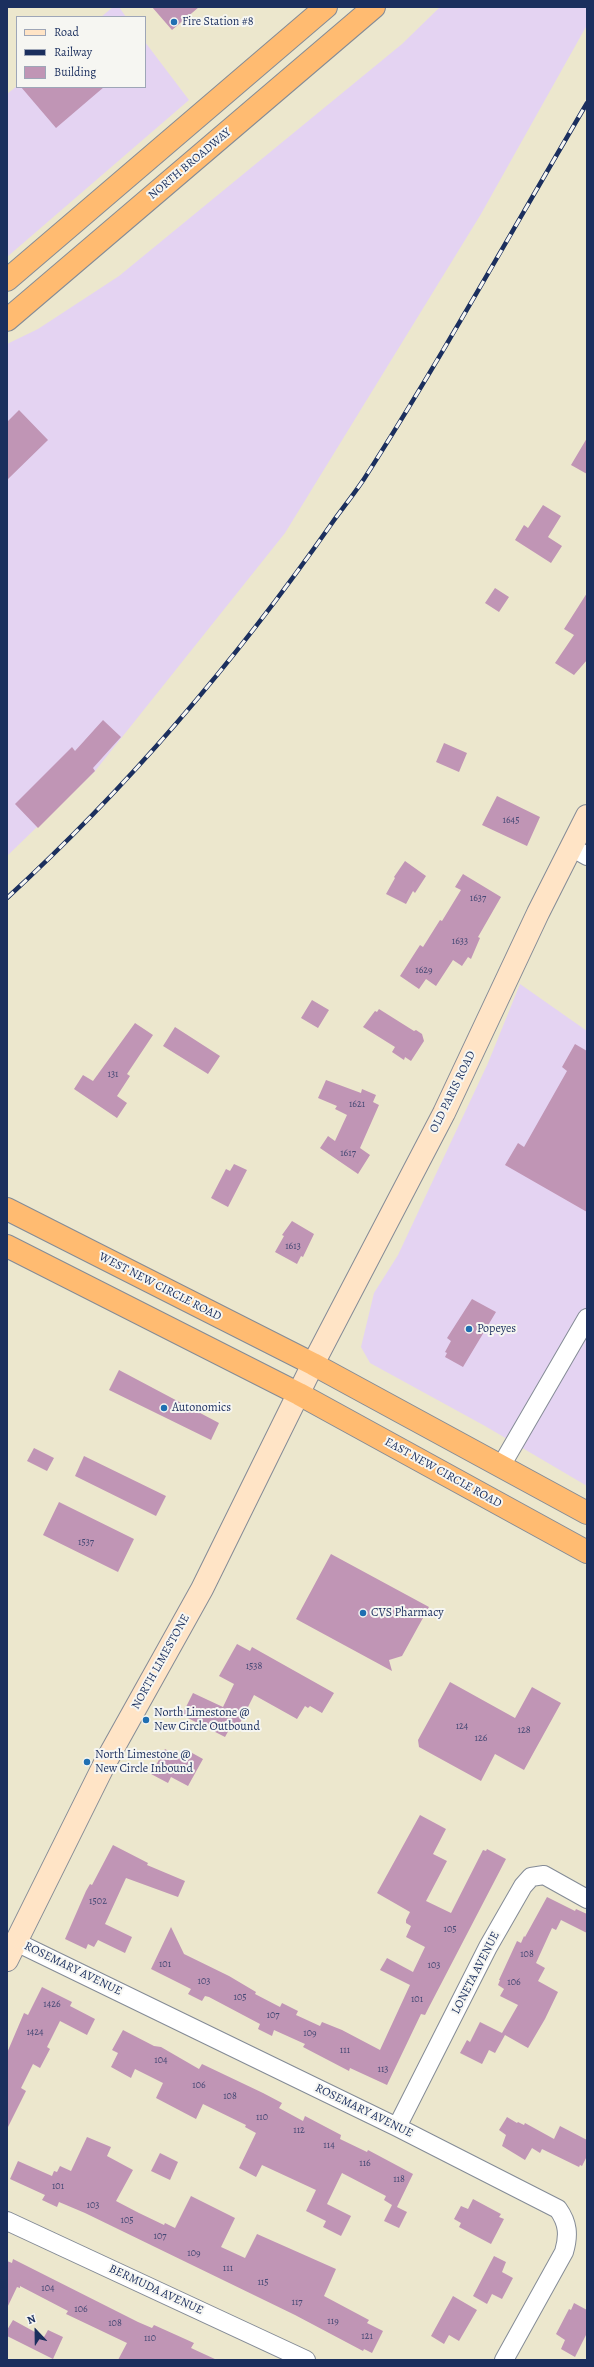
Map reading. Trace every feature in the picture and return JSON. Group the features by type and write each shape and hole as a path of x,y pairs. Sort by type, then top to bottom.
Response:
{"highway":[{"path":"7,280 326,7"},
{"name":"NORTH BROADWAY","path":"7,320 374,7"},
{"name":"WEST NEW CIRCLE ROAD","path":"7,1209 313,1364"},
{"path":"7,1246 298,1394"},
{"path":"313,1364 587,1513"},
{"name":"EAST NEW CIRCLE ROAD","path":"298,1394 587,1552"}],"street":[{"name":"OLD PARIS ROAD","path":"313,1364 579,852 587,816"},
{"path":"501,1466 587,1318"},
{"name":"NORTH LIMESTONE","path":"12,1951 105,1763 202,1589 313,1364"},
{"name":"LONETA AVENUE","path":"397,2127 488,1947 522,1886 531,1877 544,1875 587,1899"},
{"name":"ROSEMARY AVENUE","path":"12,1951 397,2127 558,2208 567,2225 568,2238 564,2252 504,2360"},
{"name":"BERMUDA AVENUE","path":"7,2221 306,2360"}],"shaded area":[{"path":"113,7 119,7 125,16 102,16"},
{"path":"440,7 587,7 587,25 481,214 285,533 95,771 7,856 7,344 38,329 119,276 402,44"},
{"path":"146,43 189,100 7,257 7,94 16,87 146,88"},
{"path":"520,984 587,1031 587,1486 485,1426 370,1363 361,1347 374,1293 398,1255 488,1063"}],"building":[{"name":"Fire Station #8","path":"152,7 199,7 172,30"},
{"path":"22,88 103,88 56,128"},
{"path":"19,410 48,440 7,480 7,422"},
{"path":"587,438 587,474 571,465"},
{"path":"543,505 561,516 548,537 562,546 551,563 515,540 524,525 528,528"},
{"path":"495,588 509,597 499,612 485,603"},
{"path":"587,593 587,660 574,675 555,663 574,635 564,629"},
{"path":"103,720 121,737 93,768 95,771 38,828 15,804 72,747 75,751"},
{"path":"444,743 467,753 459,772 436,762"},
{"path":"497,796 540,817 527,846 482,825"},
{"path":"405,861 426,876 415,893 413,891 406,904 386,894 395,878 394,877"},
{"path":"463,874 501,897 478,937 480,938 471,959 468,957 462,966 453,960 436,986 426,979 419,989 400,976 420,945 423,947 440,920 442,921 461,890 455,887"},
{"path":"312,1000 329,1010 318,1028 301,1018"},
{"path":"379,1009 414,1031 416,1030 422,1034 424,1041 411,1061 405,1057 404,1060 392,1052 395,1047 363,1027 375,1011 377,1012"},
{"path":"135,1023 153,1035 127,1074 130,1076 117,1096 127,1103 117,1118 74,1089 83,1075 93,1081"},
{"path":"175,1027 220,1056 208,1074 163,1046"},
{"path":"575,1044 587,1051 587,1212 505,1165 518,1143 524,1147 567,1071 562,1067"},
{"path":"326,1080 361,1093 362,1089 376,1095 373,1102 379,1105 360,1148 370,1155 358,1174 320,1148 328,1136 335,1141 347,1115 335,1109 337,1106 318,1098"},
{"path":"234,1164 247,1170 228,1207 211,1198 226,1169 230,1171"},
{"path":"292,1221 314,1234 303,1257 301,1256 297,1264 275,1252 284,1236 282,1235"},
{"name":"Popeyes","path":"472,1299 496,1312 463,1367 445,1357 447,1353 445,1352 451,1341 447,1338"},
{"path":"119,1370 219,1423 211,1440 109,1390"},
{"path":"34,1448 54,1458 47,1471 27,1461"},
{"path":"84,1456 166,1496 156,1516 75,1476"},
{"path":"59,1502 134,1539 118,1572 43,1535"},
{"name":"CVS Pharmacy","path":"331,1554 429,1607 402,1656 389,1660 392,1671 296,1619"},
{"path":"237,1644 250,1651 252,1647 334,1693 322,1713 310,1706 308,1708 305,1706 297,1719 254,1695 236,1731 230,1728 225,1737 182,1715 193,1693 223,1707 234,1684 219,1676"},
{"path":"450,1682 515,1718 532,1687 561,1703 524,1770 495,1754 481,1781 419,1747 418,1740"},
{"path":"165,1749 181,1758 185,1749 203,1759 188,1786 171,1777 168,1783 151,1774"},
{"path":"420,1815 446,1829 433,1854 447,1861 426,1901 451,1913 483,1850 486,1851 487,1849 506,1859 425,2015 421,2014 387,2085 350,2068 349,2071 303,2047 305,2044 274,2030 272,2036 258,2029 260,2024 209,1997 205,1996 202,2001 188,1994 191,1989 151,1969 171,1927 184,1954 229,1976 256,1992 255,1994 280,2007 282,2003 298,2011 296,2015 320,2026 322,2022 342,2030 380,2050 410,1985 380,1970 387,1958 413,1972 425,1947 406,1937 411,1926 406,1923 410,1912 377,1893"},
{"path":"113,1845 148,1863 147,1865 185,1881 178,1897 126,1878 105,1924 132,1937 125,1953 98,1940 94,1947 88,1944 86,1949 65,1939 86,1891 90,1884 92,1885"},
{"path":"547,1897 575,1911 576,1909 587,1914 587,1933 561,1920 556,1930 552,1928 536,1963 545,1968 538,1981 558,1992 545,2019 528,2048 505,2035 495,2053 489,2050 482,2064 460,2053 467,2040 470,2042 480,2022 502,2033 518,2005 500,1996 504,1989 498,1985 499,1980 517,1941 521,1943"},
{"path":"42,1987 72,2002 70,2006 95,2019 87,2035 60,2021 47,2047 50,2049 40,2068 33,2064 21,2088 26,2091 7,2129 7,2053 24,2013 28,2015"},
{"path":"123,2030 154,2046 161,2047 199,2069 202,2064 263,2093 282,2103 279,2108 303,2121 305,2116 341,2135 340,2139 367,2152 368,2150 413,2174 397,2207 407,2212 399,2228 384,2221 392,2205 384,2200 386,2196 342,2173 327,2204 351,2216 341,2236 323,2227 326,2221 306,2211 316,2190 262,2165 256,2177 239,2168 256,2133 245,2127 246,2125 203,2104 196,2119 156,2098 163,2083 135,2069 131,2078 111,2067 118,2053 112,2050"},
{"path":"507,2117 517,2123 518,2122 524,2125 525,2123 554,2139 560,2126 587,2140 587,2156 582,2166 580,2165 579,2167 542,2149 540,2153 532,2148 525,2160 502,2146 506,2135 499,2130"},
{"path":"87,2137 111,2147 107,2156 133,2170 116,2201 164,2225 165,2223 175,2228 191,2196 235,2218 221,2247 245,2258 257,2234 336,2269 324,2296 369,2320 367,2323 383,2331 372,2353 364,2349 363,2351 295,2315 85,2213 59,2202 57,2207 42,2200 45,2195 10,2179 18,2161 52,2176 54,2171 57,2172 60,2166 71,2171"},
{"path":"160,2153 178,2162 170,2180 151,2171"},
{"path":"473,2199 501,2214 499,2217 504,2219 491,2244 459,2227 461,2223 454,2219 461,2206 468,2209"},
{"path":"494,2256 506,2262 502,2272 513,2278 502,2299 492,2294 487,2304 473,2296"},
{"path":"13,2259 138,2322 152,2328 154,2325 194,2343 191,2348 217,2360 118,2360 127,2343 66,2314 68,2311 20,2286 20,2288 17,2287 7,2308 7,2261 12,2263"},
{"path":"453,2296 477,2310 459,2341 449,2335 444,2344 431,2336"},
{"path":"574,2303 587,2310 587,2333 575,2357 561,2349 565,2340 556,2334 569,2309 571,2310"},
{"path":"13,2320 44,2337 48,2330 63,2337 53,2359 7,2336 7,2330"}],"railway":[{"path":"7,898 96,811 180,720 220,672 296,574 360,485 393,433 587,103"}],"place":[{"name":"Fire Station #8","path":"174,22"},
{"name":"Popeyes","path":"469,1329"},
{"name":"Autonomics","path":"164,1408"},
{"name":"CVS Pharmacy","path":"363,1613"},
{"name":"North Limestone @ New Circle Outbound","path":"146,1720"},
{"name":"North Limestone @ New Circle Inbound","path":"87,1762"}]}
